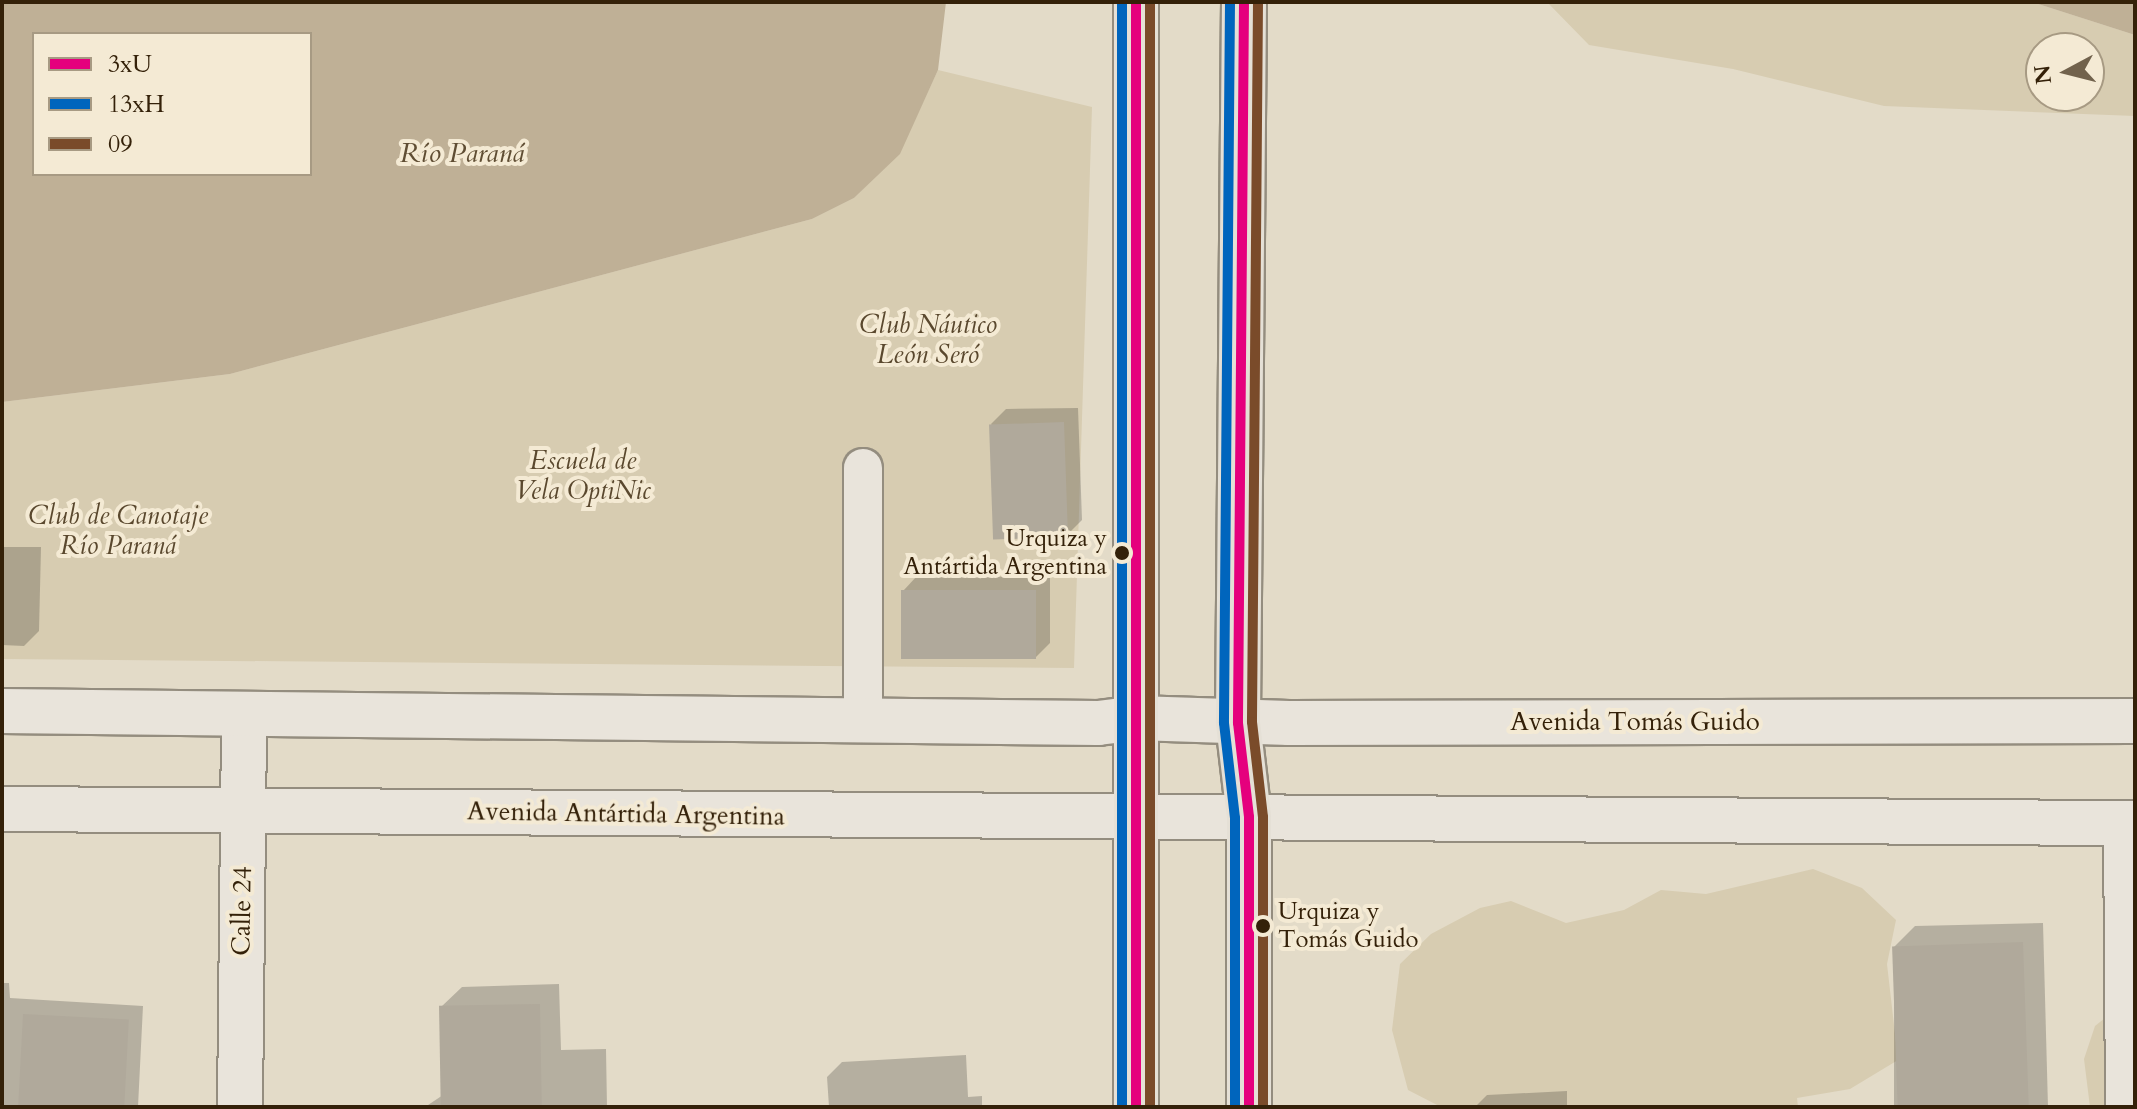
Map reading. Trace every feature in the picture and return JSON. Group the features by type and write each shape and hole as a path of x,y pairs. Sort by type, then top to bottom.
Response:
{"main road":[{"path":"1136,2 1136,1107"},
{"path":"1244,2 1238,723 1249,817 1249,1107"},
{"path":"2,711 1098,723 1136,718"},
{"name":"Calle 24","path":"240,1107 244,715"},
{"name":"Avenida Tomás Guido","path":"1136,718 1238,723 2135,721"},
{"name":"Avenida Antártida Argentina","path":"2,809 1093,820 1136,815 1249,817"},
{"path":"1249,817 2130,823 2128,1107"}],"lane":[{"path":"863,468 863,720"}],"green space":[{"path":"1547,2 2032,2 2135,35 2135,116 2035,112 2105,112 2105,32 2025,32 2025,112 1884,106 1733,69 1589,45"},
{"path":"938,70 1092,107 1074,668 2,659 2,402 230,374 812,219 854,198 899,154"},
{"path":"1813,869 1862,888 1896,920 1887,964 1898,1060 1850,1089 1797,1098 1798,1107 1441,1107 1408,1090 1392,1030 1400,964 1431,934 1480,908 1511,901 1566,923 1624,910 1661,890 1706,894"},
{"path":"2120,1006 2135,1107 2090,1107 2084,1059 2095,1026"}],"water":[{"name":"Río Paraná","path":"2,2 946,2 938,70 900,154 854,198 812,219 230,374 2,402"},
{"path":"2032,2 2135,2 2135,35"}],"building":[{"path":"1064,422 1068,537 993,540 989,425"},
{"path":"901,590 1036,590 1036,659 901,659"},
{"path":"2023,942 2029,1107 1898,1107 1892,947"},
{"path":"540,1004 542,1107 441,1107 439,1006"},
{"path":"23,1014 129,1020 124,1107 18,1107"}],"transit line":[{"name":"13xH","path":"1122,2 1122,1107"},
{"name":"3xU","path":"1136,2 1136,1107"},
{"name":"09","path":"1150,2 1150,1107"},
{"name":"13xH","path":"1230,2 1224,723 1235,818 1235,1107"},
{"name":"3xU","path":"1244,2 1238,723 1249,817 1249,1107"},
{"name":"09","path":"1258,2 1252,722 1263,817 1263,1107"}],"place":[{"name":"Urquiza y Antártida Argentina","path":"1122,553"},
{"name":"Urquiza y Tomás Guido","path":"1263,926"}],"park label":[{"name":"Club Náutico León Seró","path":"928,340"},
{"name":"Escuela de Vela OptiNic","path":"583,476"},
{"name":"Club de Canotaje Río Paraná","path":"118,531"}]}
